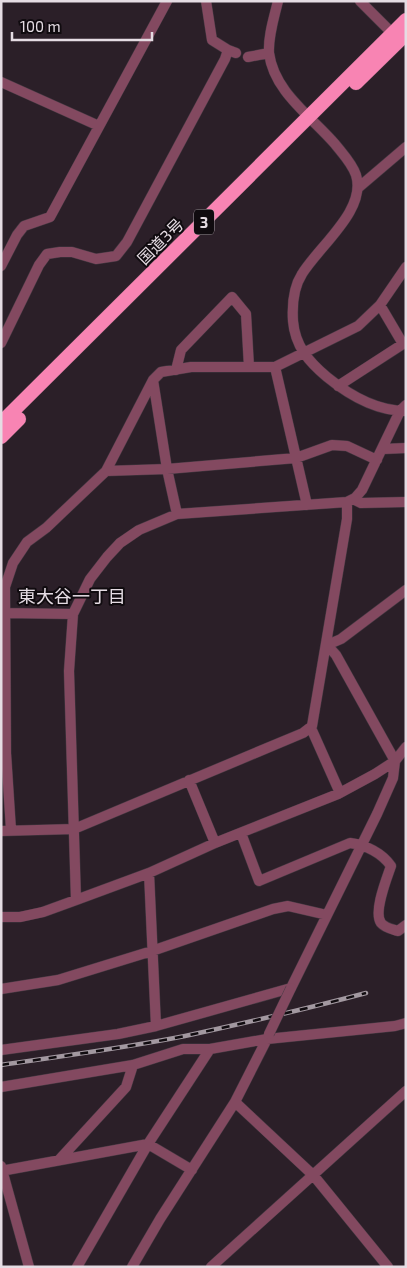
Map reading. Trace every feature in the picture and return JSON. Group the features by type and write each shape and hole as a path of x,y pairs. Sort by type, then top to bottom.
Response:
{"highway":[{"name":"国道3号","path":"1,423 312,120 400,40 406,20"},
{"name":"国道3号","path":"1,437 312,120"}],"street":[{"path":"1,266 17,235 24,226 50,217 167,1"},
{"path":"1,343 39,265 47,254 72,252 96,259 116,256 128,242 225,59 232,52 212,40 206,1"},
{"path":"278,1 270,36 270,53 280,84 348,160 356,174 358,188 350,212 302,274 295,289 292,310 297,343 303,352 317,369 352,395 374,405 404,409 362,490 350,500 327,645 311,728 74,829 6,830 4,754 5,587 13,563 22,549 27,542 46,528 106,471 151,378 160,372 191,367 275,367 303,352 358,326 380,305 406,267"},
{"path":"360,1 400,40"},
{"path":"248,57 270,53"},
{"path":"1,82 99,126"},
{"path":"358,188 406,147"},
{"path":"176,370 181,350 232,297 246,314 249,367"},
{"path":"338,386 404,343 380,305"},
{"path":"275,367 307,505"},
{"path":"151,378 177,514"},
{"path":"106,471 168,469 296,458 332,446 346,446 377,460"},
{"path":"383,449 406,448"},
{"path":"76,900 69,671 73,614 90,579 107,557 120,544 139,530 177,514 307,505 350,500 361,503 406,502"},
{"path":"327,645 342,639 406,590"},
{"path":"5,613 73,614"},
{"path":"132,1267 154,1236 192,1170 235,1102 363,845 393,778 395,761 336,655 327,645"},
{"path":"311,728 340,792"},
{"path":"1,917 20,917 43,912 149,873 215,843 340,792 375,774 395,761 406,747"},
{"path":"188,780 215,843"},
{"path":"242,833 259,881 350,843 363,845 386,859 391,866 380,899 378,917 386,927 398,931 406,925"},
{"path":"149,873 156,1026"},
{"path":"1,989 58,980 152,952 272,909 288,906 327,915"},
{"path":"1,1050 118,1034 156,1026 291,988"},
{"path":"1,1087 133,1065 183,1049 210,1049 268,1036 395,1026 406,1023"},
{"path":"77,1267 148,1144 210,1049"},
{"path":"59,1160 126,1087 133,1065"},
{"path":"211,1267 263,1218 314,1176 406,1091"},
{"path":"235,1102 314,1176 388,1267"},
{"path":"29,1267 2,1169 148,1144 192,1170"}],"railway":[{"path":"1,1065 185,1036 276,1016 366,993"}],"district":[{"name":"東大谷一丁目","path":"72,596"}]}
